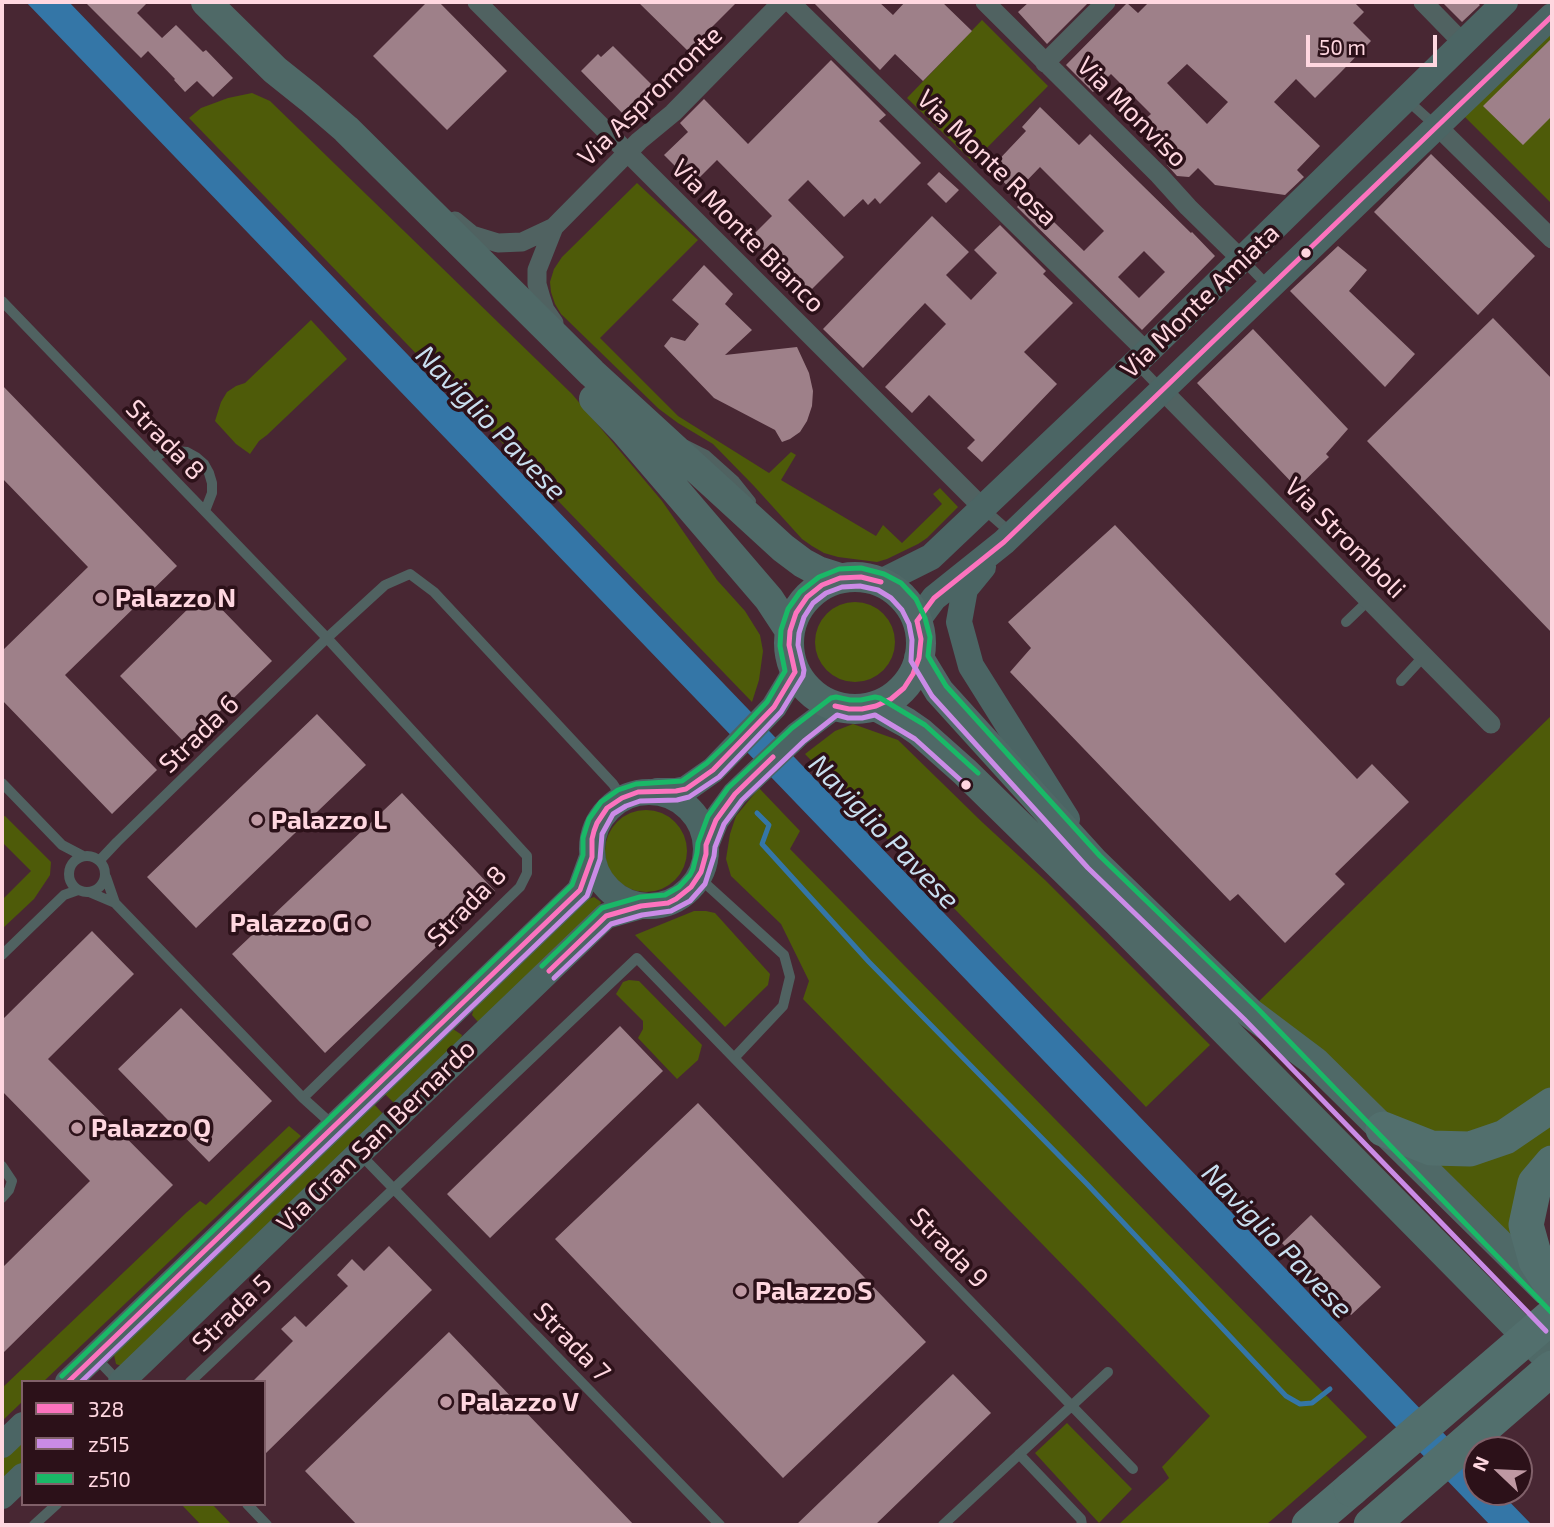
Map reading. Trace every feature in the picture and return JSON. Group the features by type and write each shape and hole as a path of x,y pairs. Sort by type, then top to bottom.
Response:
{"highway":[{"path":"1383,1129 1431,1148 1470,1149 1505,1137 1552,1105"},
{"path":"1552,1163 1535,1183 1526,1225 1536,1261 1552,1286"},
{"path":"1309,1525 1552,1316"},
{"path":"1375,1522 1552,1368"}],"main road":[{"path":"206,2 275,71 346,129 387,168 592,373 783,548 818,571 840,578"},
{"name":"Via Monte Amiata","path":"881,582 931,557 1141,358 1505,2"},
{"name":"Via Monte Amiata","path":"917,621 934,598 1008,538 1552,16"},
{"path":"275,71 319,126 624,430 769,599 790,631"},
{"path":"1008,538 965,589 960,622 971,666 1094,862"},
{"path":"861,577 881,582 897,591 909,605 917,621 921,639 919,658 913,674 904,688 891,699 876,706 849,709 819,699 805,687 791,659 790,631 796,613 807,597 822,585 840,578 861,577"},
{"path":"919,658 939,691 1094,862 1250,1013 1552,1325"},
{"path":"655,792 672,796 687,806 698,819 705,836 706,854 701,872 691,887 676,899 659,905 640,906 623,900 608,890 597,874 592,857 592,839 597,823 607,808 638,792 686,789 713,770 774,707 796,672"},
{"path":"706,845 716,820 735,794 797,734 835,706"},
{"path":"876,706 920,732 965,772 1127,931 1552,1362"},
{"name":"Via Gran San Bernardo","path":"70,1380 580,890 592,857"},
{"name":"Via Gran San Bernardo","path":"124,1380 606,916 640,906"},
{"path":"1250,1013 1315,1062 1552,1297"},
{"path":"2,1445 21,1427"},
{"path":"2,1496 21,1478"}],"street":[{"name":"Via Monte Bianco","path":"477,2 982,507"},
{"name":"Via Aspromonte","path":"554,227 639,141 681,106 782,2"},
{"name":"Via Monte Rosa","path":"790,2 1141,358"},
{"name":"Via Monviso","path":"985,2 1242,260"},
{"path":"1045,63 1106,2"},
{"path":"1423,2 1463,43"},
{"path":"1438,127 1552,239"},
{"path":"387,168 472,235 498,243 522,242 554,227"},
{"path":"554,227 537,270 537,284 545,310 557,328 604,373 622,400"},
{"name":"Via Stromboli","path":"1162,390 1491,724"}],"lane":[{"path":"1406,99 1438,127"},
{"path":"1242,260 1270,287"},
{"name":"Strada 8","path":"2,301 327,638 527,856 527,873 520,887 303,1098"},
{"path":"1141,358 1162,390"},
{"path":"667,441 693,447 706,454 735,481 758,509"},
{"path":"153,458 164,452 187,452 204,464 212,483 210,502 205,511"},
{"path":"982,507 1008,538"},
{"path":"766,519 803,563"},
{"path":"327,638 385,585 410,573 434,592 612,783 622,798"},
{"path":"1346,622 1369,600"},
{"name":"Strada 6","path":"100,860 327,638"},
{"path":"1401,681 1424,656"},
{"path":"2,783 62,845 83,856"},
{"path":"2,955 64,895 70,881 62,845"},
{"path":"69,868 83,856 89,855 100,860 106,871 115,904"},
{"path":"701,872 707,884 784,955 790,977 783,1006 735,1057"},
{"path":"89,892 100,887 106,877"},
{"path":"70,881 78,890"},
{"path":"64,895 78,890 115,904 303,1098 334,1126"},
{"name":"Strada 9","path":"394,1188 637,958 1133,1469"},
{"name":"Strada 7","path":"359,1153 720,1525"},
{"path":"2,1166 12,1181 2,1198"},
{"name":"Strada 5","path":"192,1380 394,1188"},
{"path":"94,1356 122,1380"},
{"path":"943,1525 1108,1372"},
{"path":"1019,1454 1081,1519 1082,1525"},
{"path":"34,1525 55,1506"},
{"path":"249,1506 267,1525"}],"green space":[{"path":"982,20 1048,86 973,162 907,98"},
{"path":"1552,33 1552,204 1463,115"},
{"path":"252,93 270,101 572,394 662,501 717,580 745,611 760,635 763,651 759,680 752,702 189,118 201,108"},
{"path":"637,183 698,240 600,338 678,416 769,473 791,452 796,455 781,480 876,536 883,525 902,543 942,504 933,494 940,488 958,507 927,538 877,562 838,557 812,546 802,539 713,444 659,409 561,314 551,292 550,282 554,269 562,257"},
{"path":"311,320 347,359 259,441 250,454 236,444 215,421 221,402 227,392 245,383"},
{"path":"855,602 870,605 883,614 892,627 895,642 892,657 883,670 870,679 855,682 840,679 827,670 818,657 815,642 818,627 827,614 840,605"},
{"path":"1552,715 1552,1087 1538,1101 1492,1129 1446,1137 1400,1124 1255,1005"},
{"path":"853,724 898,740 1045,880 1210,1045 1146,1107 805,754 835,731"},
{"path":"759,788 800,831 790,849 1367,1437 1266,1525 1118,1525 1169,1478 1162,1467 1210,1416 803,999 809,981 781,924 731,876 726,859 736,816"},
{"path":"638,810 654,810 669,817 680,828 687,843 684,867 675,880 654,892 638,892 623,885 612,874 605,859 605,843 612,828 623,817"},
{"path":"5,816 51,862 50,875 34,899 2,929 2,900 31,871 2,842 2,817"},
{"path":"594,897 601,902 598,911 478,1022 472,1015 475,1004 586,900"},
{"path":"694,911 715,913 770,974 768,985 725,1027 635,935"},
{"path":"639,981 702,1045 698,1060 677,1079 638,1038 643,1029 643,1021 616,994 623,982"},
{"path":"453,1029 462,1035 460,1042 395,1104 384,1093"},
{"path":"373,1103 384,1115 124,1367 116,1364 114,1355"},
{"path":"1552,1118 1552,1143 1528,1170 1510,1239 1430,1158"},
{"path":"289,1126 301,1136 45,1380 21,1380 21,1403 2,1421 2,1388 187,1212 200,1201 206,1205"},
{"path":"1067,1423 1132,1489 1099,1523 1035,1453"},
{"path":"21,1441 21,1468 2,1486 2,1459"},
{"path":"183,1506 214,1506 232,1525 201,1525"}],"water":[{"path":"26,2 69,2 1463,1453 1463,1497"},
{"path":"1472,1506 1514,1506 1532,1525 1490,1525"}],"building":[{"path":"85,2 148,2 137,13 162,38 176,25 203,52 206,50 233,78 213,97 197,81 185,92 148,51 141,58"},
{"path":"427,2 439,2 507,71 447,130 373,56"},
{"path":"638,2 737,2 688,51"},
{"path":"813,2 879,2 893,15 905,2 942,2 972,31 923,81 895,54 880,70"},
{"path":"1029,2 1089,2 1047,44 1018,12"},
{"path":"1149,2 1354,2 1364,12 1353,23 1371,41 1315,98 1296,79 1274,102 1320,146 1297,170 1304,177 1285,195 1215,185 1198,168 1189,177 1177,176 1167,165 1178,154 1144,120 1151,114 1111,74 1093,92 1066,65 1127,3 1138,13","holes":["1187,64 1228,102 1207,124 1167,83"]},
{"path":"1442,2 1477,2 1480,5 1462,22"},
{"path":"1552,38 1552,116 1523,145 1483,106"},
{"path":"613,46 656,89 627,118 581,71 598,54 601,57"},
{"path":"831,60 886,115 879,121 921,163 880,204 875,198 868,205 863,199 844,217 808,180 788,200 844,257 807,294 751,237 772,216 717,160 693,184 664,155 688,132 680,123 704,99 748,144"},
{"path":"1040,107 1079,145 1090,134 1215,256 1142,330 1017,207 1027,196 1084,251 1104,231 1040,167 1015,193 990,169 1026,131 1022,127","holes":["1144,251 1165,272 1139,298 1118,277"]},
{"path":"1431,154 1535,256 1478,315 1374,212"},
{"path":"939,172 959,190 946,203 927,184"},
{"path":"932,216 969,252 946,275 971,300 997,273 974,250 1000,225 1046,271 1043,274 1073,303 1024,352 1057,384 982,462 967,448 975,440 929,395 912,413 885,387 946,324 925,303 863,368 823,329"},
{"path":"1338,246 1367,270 1349,291 1415,354 1385,387 1290,291"},
{"path":"704,265 733,294 725,304 752,330 725,355 797,347 809,373 813,391 812,406 800,432 790,439 782,442 775,430 714,398 664,346 671,337 685,341 699,324 672,300"},
{"path":"1493,318 1552,379 1552,633 1367,441"},
{"path":"1253,329 1348,429 1326,454 1329,457 1297,488 1197,383"},
{"name":"Palazzo N","path":"2,385 177,566 65,675 157,770 112,814 2,700 2,651 88,567 2,478"},
{"path":"1115,525 1357,779 1372,764 1409,802 1335,874 1345,884 1285,943 1238,894 1230,901 1010,672 1031,648 1008,622"},
{"path":"205,592 272,661 186,744 120,676"},
{"name":"Palazzo L","path":"317,714 366,765 196,928 147,877"},
{"name":"Palazzo G","path":"402,793 495,891 325,1053 232,954"},
{"name":"Palazzo Q","path":"92,931 134,974 48,1059 173,1185 2,1354 2,1268 90,1181 2,1091 2,1020"},
{"path":"181,1008 272,1101 209,1162 118,1069"},
{"path":"620,1026 663,1071 490,1238 447,1194"},
{"name":"Palazzo S","path":"698,1103 926,1342 783,1478 555,1239"},
{"path":"1311,1215 1381,1287 1351,1315 1282,1243"},
{"path":"389,1246 432,1290 266,1453 266,1380 254,1380 293,1341 281,1329 295,1316 306,1327 348,1286 337,1275 352,1259 364,1271"},
{"name":"Palazzo V","path":"449,1332 634,1525 357,1525 305,1471"},
{"path":"953,1374 991,1413 875,1525 796,1525"}],"waterway":[{"path":"757,813 769,825 762,844 869,962 1087,1184 1286,1396 1300,1404 1312,1403 1330,1389"}],"transit line":[{"name":"328","path":"917,621 934,598 1004,542 1552,16"},
{"name":"z510","path":"62,1376 572,885 583,855 583,838 589,819 601,802 618,790 636,784 682,781 707,763 730,741 767,702 785,671 780,646 781,630 788,609 800,592 819,577 839,569 861,568 884,574 901,583 916,599 930,637 928,656 946,686 1100,856 1256,1007 1552,1313"},
{"name":"328","path":"795,672 789,645 790,631 796,613 807,597 822,585 840,578 861,577 881,582"},
{"name":"z515","path":"83,1380 587,896 600,859 602,834 613,814 640,801 689,797 719,777 781,712 803,676 798,645 799,633 804,617 813,603 826,593 842,587 860,586 878,590 891,598 902,610 909,624 912,640 911,661 932,696 1088,868 1244,1019 1546,1331"},
{"name":"328","path":"835,706 849,709 876,706 891,699 904,688 919,658 921,639 917,621"},
{"name":"328","path":"70,1380 580,890 592,857 594,831 607,808 638,792 686,789 713,770 774,707 795,672"},
{"name":"z510","path":"542,966 602,908 640,897 665,895 679,887 693,869 698,843 708,816 728,788 792,728 831,698 880,698 925,725 978,773"},
{"name":"z515","path":"554,978 611,924 642,915 671,911 690,901 705,884 724,824 742,800 804,741 837,715 848,718 875,715 915,739 966,785"},
{"name":"328","path":"549,971 606,916 641,906 668,903 691,887 701,872 706,845 716,820 735,794 773,757"}],"place":[{"name":"Palazzo N","path":"101,598"},
{"name":"Palazzo L","path":"257,820"},
{"name":"Palazzo G","path":"363,923"},
{"name":"Palazzo Q","path":"77,1128"},
{"name":"Palazzo S","path":"741,1291"},
{"name":"Palazzo V","path":"446,1402"}],"water label":[{"name":"Naviglio Pavese","path":"491,423"},
{"name":"Naviglio Pavese","path":"884,832"},
{"name":"Naviglio Pavese","path":"1277,1241"}]}
